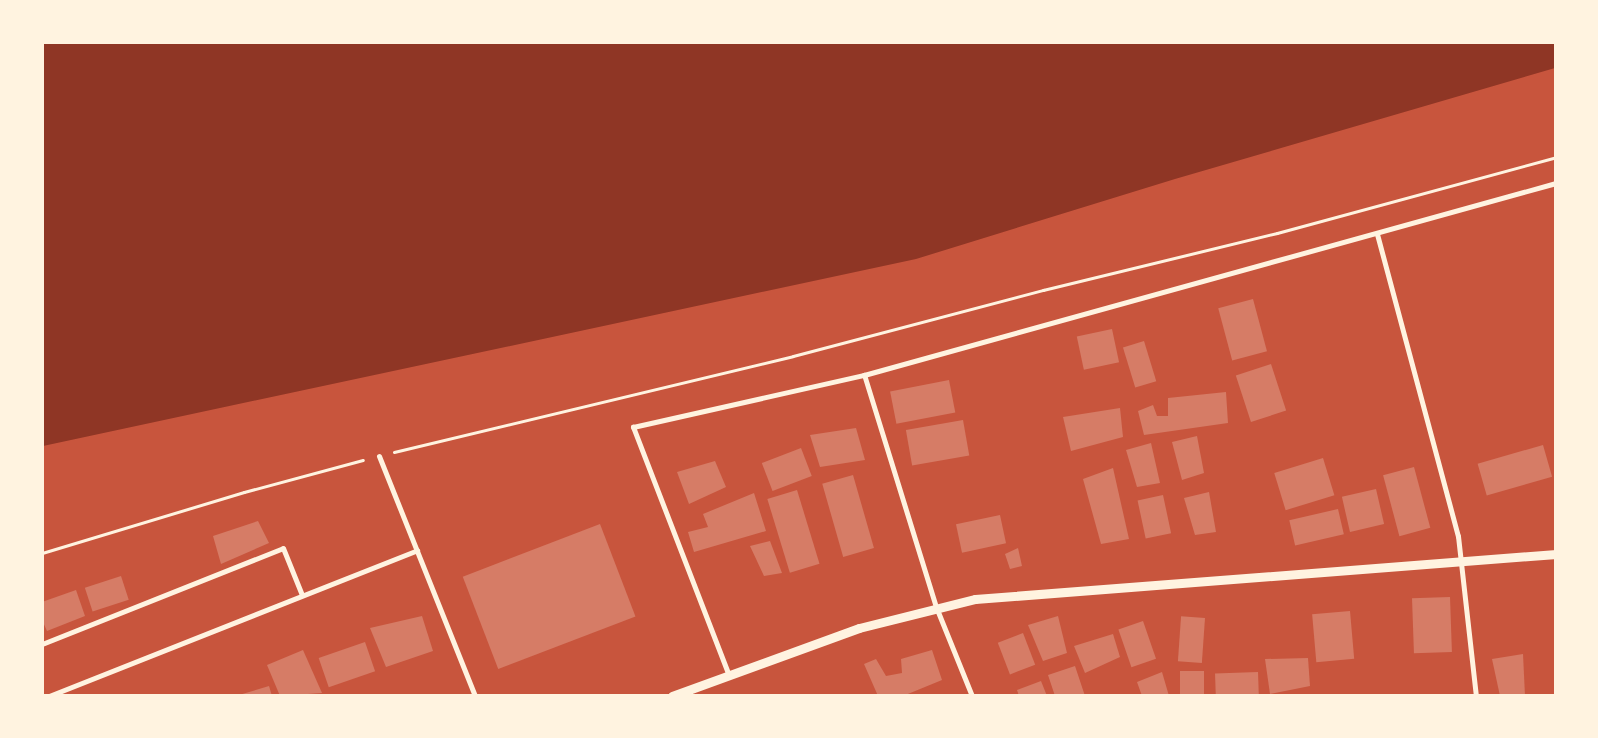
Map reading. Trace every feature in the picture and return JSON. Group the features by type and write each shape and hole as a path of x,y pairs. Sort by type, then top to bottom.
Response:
{"street":[{"path":"728,673 633,427 864,375 1556,183"},
{"path":"1377,234 1457,530 1462,560 1476,696"},
{"path":"864,375 936,607 972,696"},
{"path":"379,456 476,696"},
{"path":"42,644 283,548 302,595"},
{"path":"49,696 417,550"},
{"path":"672,696 728,673 859,628 936,607 1025,593 1556,554"}],"path":[{"path":"42,553 244,492 379,456 793,356 1043,290 1277,233 1556,157"}],"shaded area":[{"path":"1555,42 1555,68 1175,179 916,259 43,446 43,43"}],"building":[{"path":"1253,299 1267,351 1232,360 1218,308"},
{"path":"1112,329 1119,362 1084,370 1077,336"},
{"path":"1144,341 1156,381 1135,388 1123,347"},
{"path":"1271,364 1286,411 1251,422 1236,375"},
{"path":"949,380 955,412 896,424 890,391"},
{"path":"1226,392 1228,423 1144,435 1138,411 1153,405 1157,416 1168,416 1168,398"},
{"path":"1120,408 1123,437 1071,451 1063,417"},
{"path":"963,420 969,455 912,466 906,430"},
{"path":"856,428 865,460 820,467 810,435"},
{"path":"1197,436 1204,473 1182,480 1172,442"},
{"path":"1151,443 1160,483 1137,487 1126,450"},
{"path":"1543,445 1552,477 1487,495 1478,464"},
{"path":"801,448 812,476 773,491 762,463"},
{"path":"1323,458 1334,495 1286,510 1274,473"},
{"path":"715,461 726,487 689,504 677,472"},
{"path":"1414,467 1430,528 1399,536 1383,475"},
{"path":"1113,468 1129,539 1101,544 1083,479"},
{"path":"853,475 874,548 843,557 822,484"},
{"path":"1376,489 1384,524 1350,532 1342,497"},
{"path":"797,490 820,564 790,573 767,499"},
{"path":"1209,492 1216,532 1195,535 1184,498"},
{"path":"754,493 766,531 694,552 688,532 708,527 703,514"},
{"path":"1163,495 1171,533 1146,539 1138,500"},
{"path":"1338,509 1344,534 1295,546 1289,520"},
{"path":"1000,515 1006,543 962,553 956,524"},
{"path":"258,521 269,543 221,564 213,536"},
{"path":"600,524 635,616 498,669 463,577"},
{"path":"770,541 782,573 764,576 750,546"},
{"path":"1018,548 1022,566 1010,569 1005,554"},
{"path":"121,576 129,600 93,612 85,588"},
{"path":"76,590 85,616 47,631 42,620 42,602"},
{"path":"1450,597 1452,652 1414,653 1412,598"},
{"path":"1350,611 1354,659 1316,662 1312,614"},
{"path":"422,616 433,651 386,667 370,628"},
{"path":"1058,616 1067,653 1043,661 1028,625"},
{"path":"1181,616 1205,618 1202,663 1178,661"},
{"path":"1143,621 1156,659 1131,667 1118,629"},
{"path":"1023,633 1035,665 1010,674 998,643"},
{"path":"1113,634 1120,657 1085,673 1074,646"},
{"path":"365,642 375,671 329,687 319,658"},
{"path":"303,650 322,693 280,696 267,665"},
{"path":"932,650 942,680 903,696 878,696 864,664 876,659 886,676 902,673 901,659"},
{"path":"1523,654 1525,696 1500,696 1492,659"},
{"path":"1308,658 1310,686 1270,694 1265,659"},
{"path":"1075,666 1085,696 1055,696 1048,675"},
{"path":"1180,671 1204,671 1204,696 1180,696"},
{"path":"1162,672 1169,696 1142,696 1137,682"},
{"path":"1258,672 1259,696 1216,696 1215,674"},
{"path":"1041,681 1047,696 1019,696 1017,690"},
{"path":"269,686 272,696 239,696 239,695"}]}
